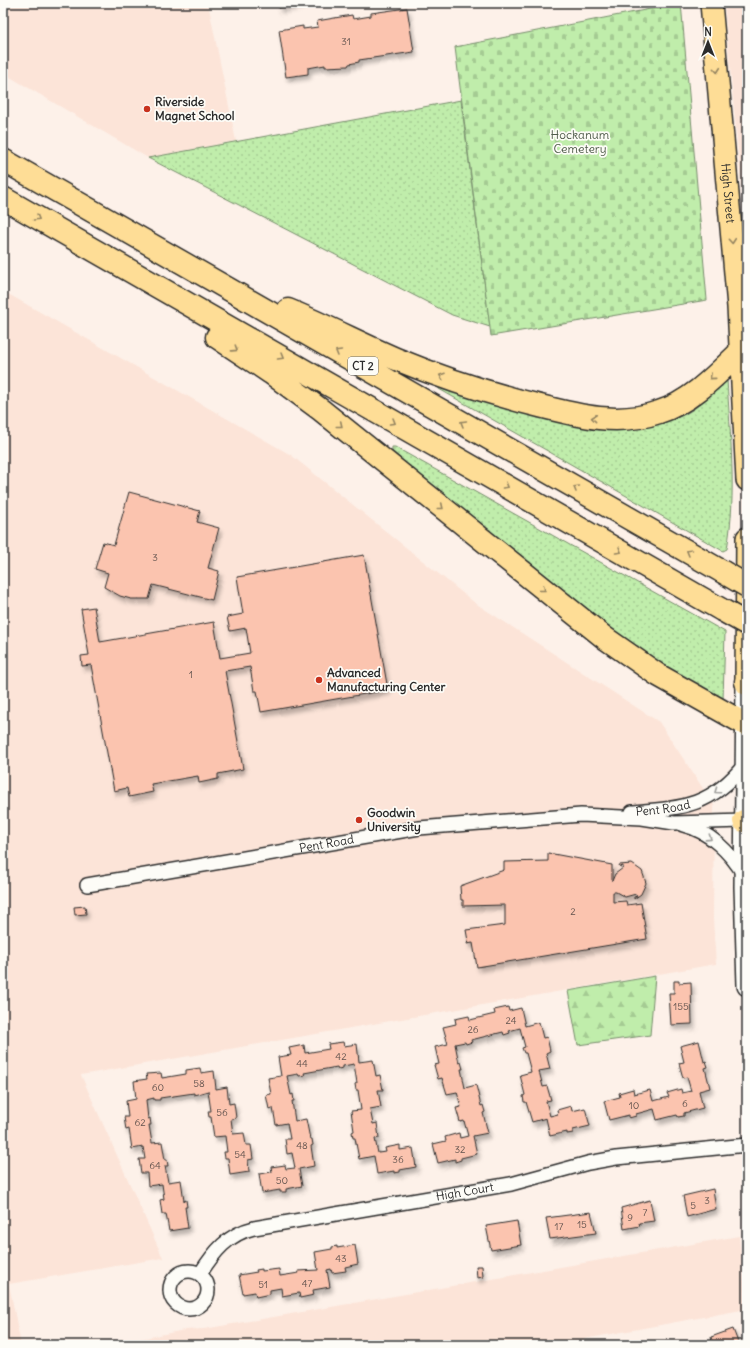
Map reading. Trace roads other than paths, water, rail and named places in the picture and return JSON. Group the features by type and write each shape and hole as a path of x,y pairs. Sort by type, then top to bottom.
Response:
{"highway":[{"name":"CT 2","path":"3,160 747,586"},
{"path":"3,198 747,624"},
{"path":"162,289 210,332 321,410 605,638 658,675 745,724"},
{"path":"238,295 288,310 394,358 438,375 526,402 594,418 639,418 665,410 689,396 705,384 741,350"}],"main road":[{"name":"High Street","path":"711,3 742,307 741,350 747,480"},
{"path":"747,538 745,724 746,821 744,875 747,986"}],"street":[{"name":"Pent Road","path":"87,885 419,828 662,810 700,802 725,785 745,764"},
{"name":"Pent Road","path":"567,816 627,817 674,823 695,829 715,842 729,855 744,875"},
{"name":"Pent Road","path":"674,823 746,821"},
{"name":"High Court","path":"200,1274 210,1258 224,1242 238,1233 252,1228 511,1184 588,1163 616,1158 747,1145"}],"place":[{"name":"Riverside Magnet School","path":"147,109"},
{"name":"Advanced Manufacturing Center","path":"319,680"},
{"name":"Goodwin University","path":"359,820"}],"park label":[{"name":"Hockanum Cemetery","path":"580,142"}]}
